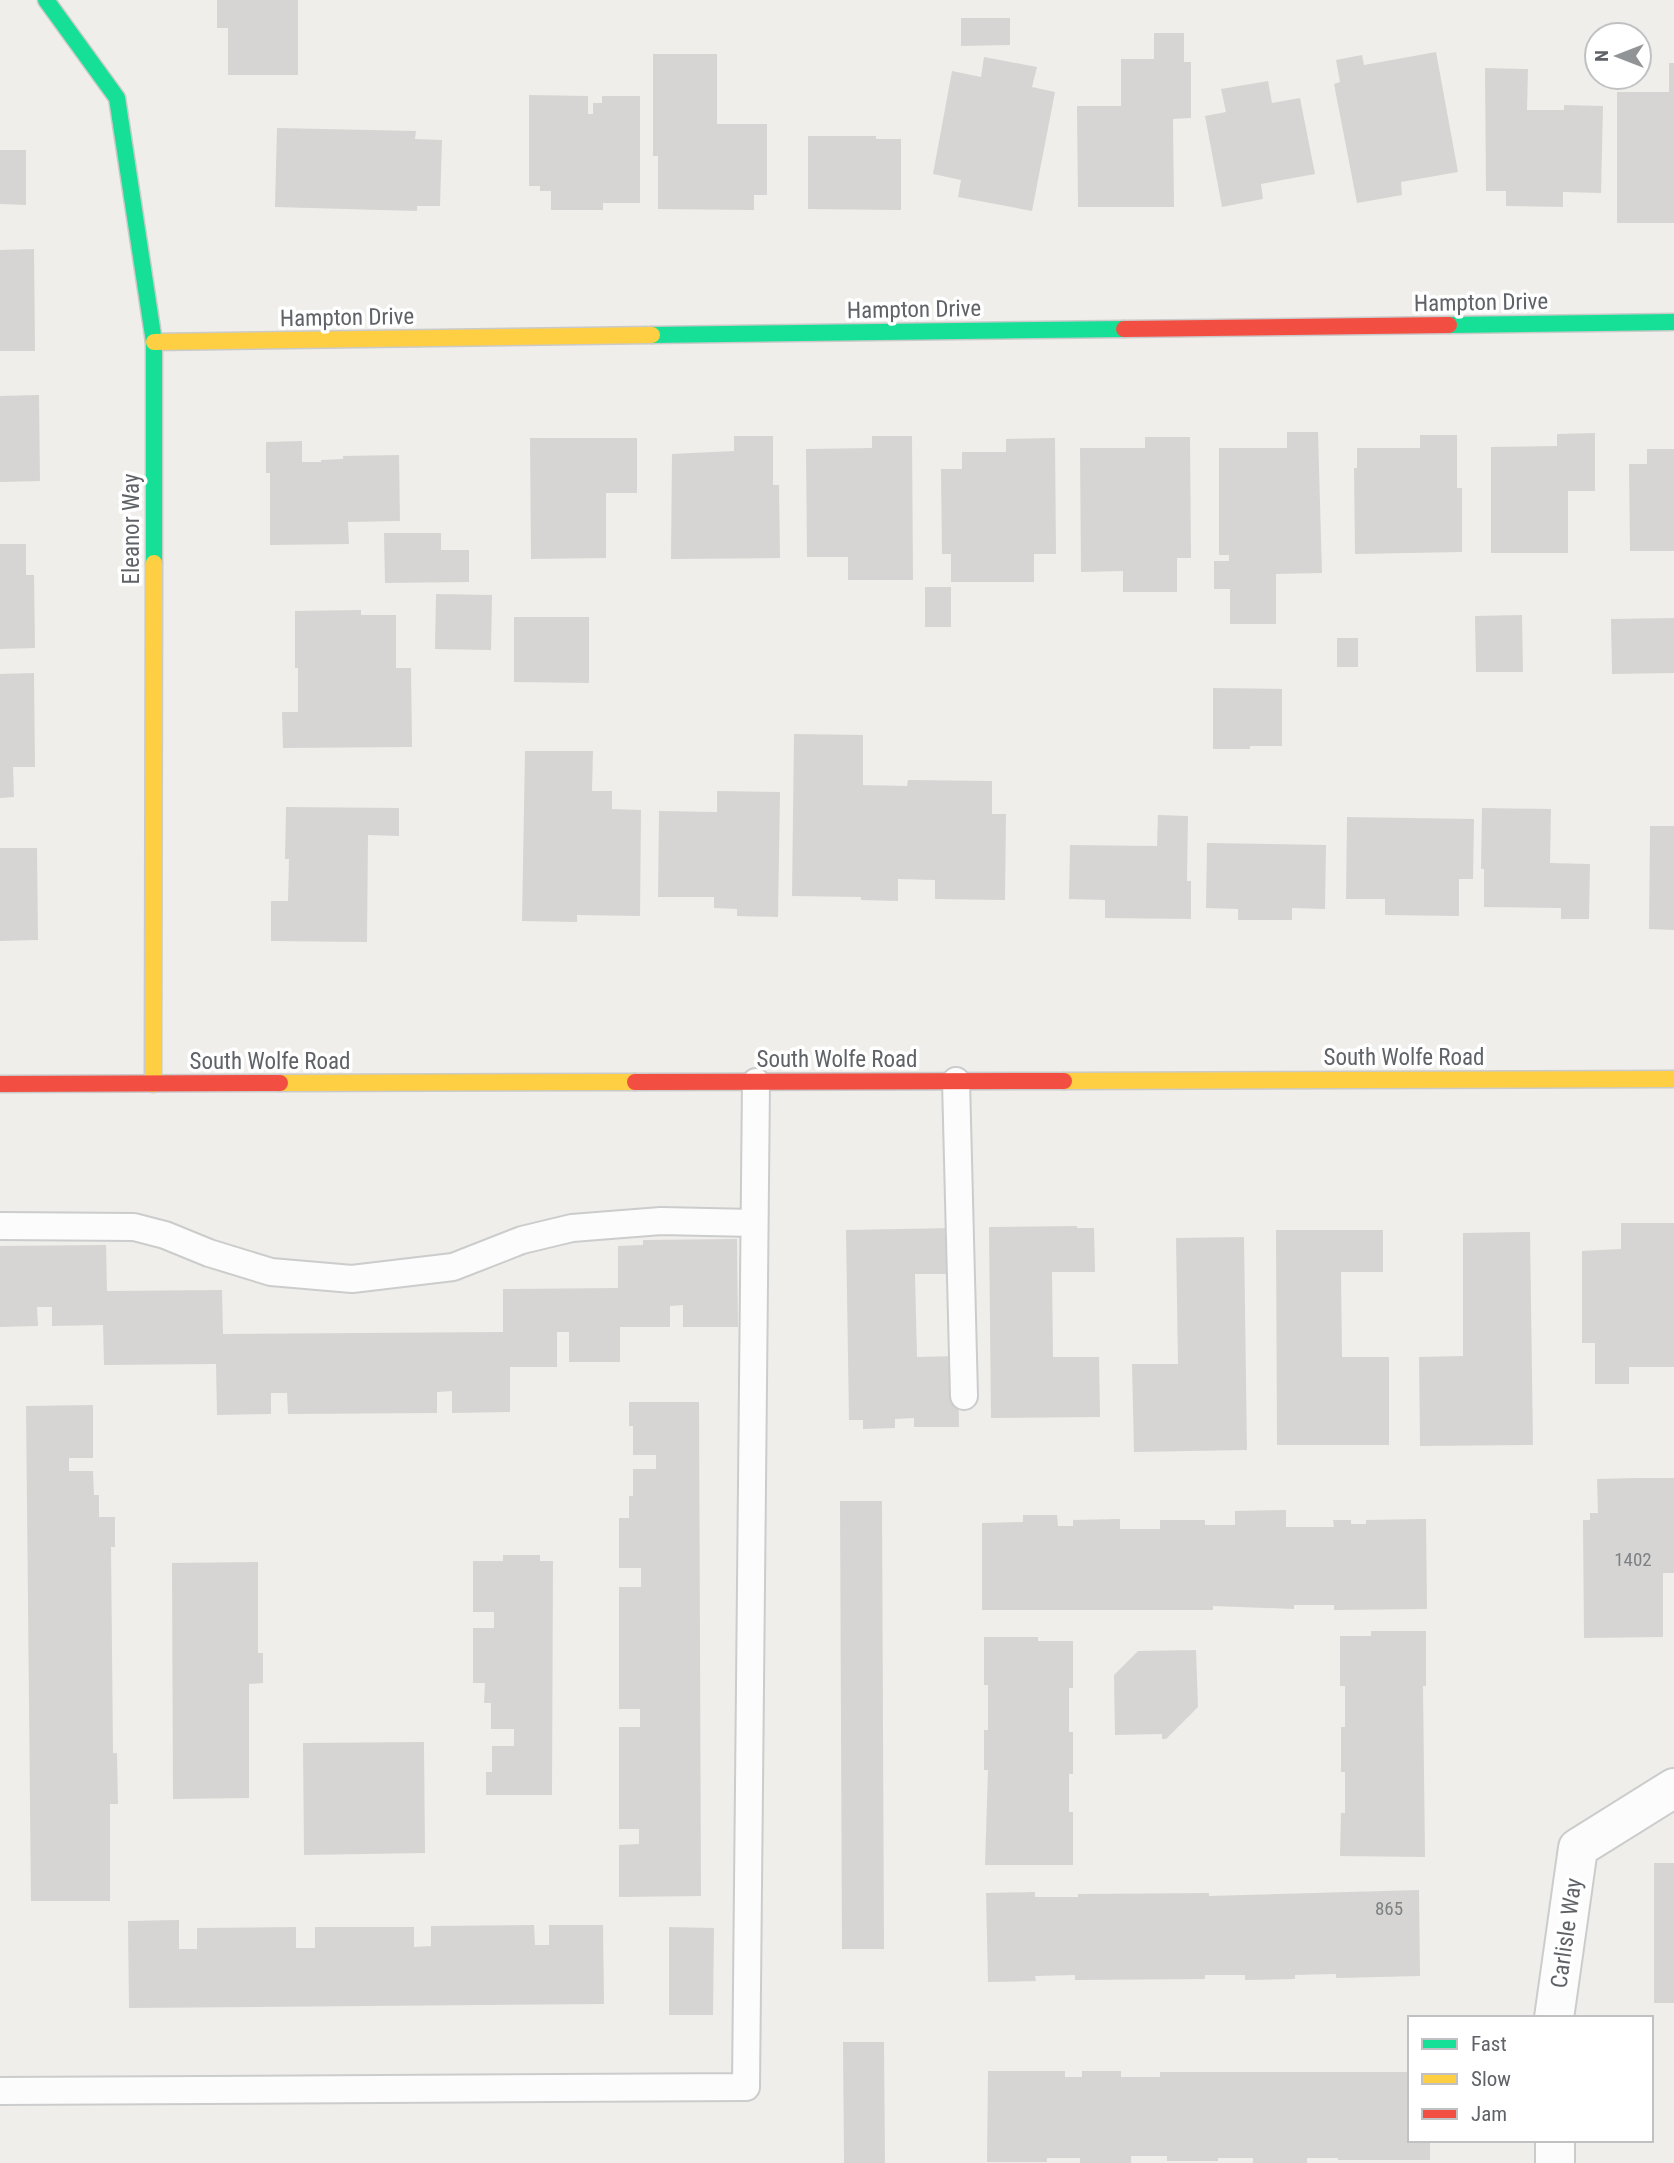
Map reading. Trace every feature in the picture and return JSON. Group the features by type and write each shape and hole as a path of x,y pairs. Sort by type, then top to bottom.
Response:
{"street":[{"name":"Eleanor Way","path":"46,0 117,98 154,342 153,1084"},
{"name":"Hampton Drive","path":"154,342 1674,322"},
{"name":"South Wolfe Road","path":"0,1084 1674,1079"},
{"name":"Carlisle Way","path":"1554,2016 1578,1848 1674,1788"},
{"path":"1555,2142 1555,2163"}],"lane":[{"path":"956,1081 964,1396"},
{"path":"0,2091 746,2087 756,1082"},
{"path":"0,1226 134,1227 165,1235 209,1254 271,1272 352,1279 453,1267 522,1240 572,1228 662,1221 754,1223"}],"building":[{"path":"217,0 298,0 298,75 228,75 228,28 217,28"},
{"path":"961,18 1010,18 1010,45 961,46"},
{"path":"1154,33 1184,33 1184,62 1191,62 1191,118 1173,119 1174,207 1078,207 1077,106 1121,106 1121,59 1154,59"},
{"path":"1436,52 1458,172 1401,182 1402,195 1357,203 1334,84 1340,82 1336,60 1362,55 1364,65"},
{"path":"653,54 717,54 717,124 767,124 767,195 754,195 754,210 658,209 658,156 653,156"},
{"path":"984,57 1037,67 1032,87 1055,92 1032,211 958,197 961,180 933,174 952,71 981,77"},
{"path":"1669,63 1674,63 1674,223 1617,223 1617,92 1669,92"},
{"path":"1485,68 1528,69 1527,110 1564,110 1564,105 1603,106 1601,193 1563,192 1563,207 1506,206 1506,191 1486,191"},
{"path":"1268,81 1272,103 1300,98 1315,174 1261,184 1263,199 1222,207 1205,116 1226,112 1221,89"},
{"path":"529,95 588,96 588,114 593,114 593,103 602,103 602,96 640,96 640,203 603,203 603,210 551,210 551,191 540,191 540,186 529,186"},
{"path":"277,128 416,131 415,139 442,140 440,206 417,206 417,211 275,207"},
{"path":"808,136 876,136 876,139 901,139 901,210 808,209"},
{"path":"0,150 26,150 26,205 0,204"},
{"path":"34,249 35,351 0,351 0,250"},
{"path":"39,395 40,481 0,482 0,396"},
{"path":"1287,432 1318,432 1322,573 1276,574 1276,624 1230,624 1230,589 1214,589 1214,561 1229,561 1229,555 1219,555 1219,448 1287,448"},
{"path":"1595,433 1595,491 1568,491 1568,553 1491,553 1491,447 1557,446 1557,434"},
{"path":"1420,435 1457,435 1457,488 1462,488 1462,552 1355,554 1354,468 1357,468 1357,448 1420,448"},
{"path":"734,436 773,436 773,485 779,485 780,558 671,559 672,454 734,451"},
{"path":"872,436 912,436 913,580 848,580 848,557 807,557 806,449 872,448"},
{"path":"1145,437 1190,437 1191,558 1177,558 1177,592 1123,592 1123,571 1081,572 1080,448 1145,448"},
{"path":"530,438 637,438 637,493 606,493 606,558 531,559"},
{"path":"1055,438 1056,554 1034,554 1034,582 951,582 951,554 942,554 941,469 962,469 962,452 1006,452 1006,439"},
{"path":"302,441 302,462 343,459 343,456 399,455 400,521 348,522 349,544 270,545 270,473 266,473 266,442"},
{"path":"1647,449 1674,449 1674,551 1630,551 1629,464 1647,464"},
{"path":"384,533 441,533 441,550 469,550 469,582 385,583"},
{"path":"0,544 26,544 26,575 34,575 35,648 0,649"},
{"path":"925,587 951,587 951,627 925,627"},
{"path":"436,594 492,595 491,650 435,649"},
{"path":"361,610 361,615 396,615 396,668 411,668 412,747 283,748 282,712 298,712 295,611"},
{"path":"1522,615 1523,672 1476,672 1475,616"},
{"path":"514,617 589,617 589,683 514,682"},
{"path":"1674,618 1674,673 1612,674 1611,619"},
{"path":"1337,638 1358,638 1358,667 1337,667"},
{"path":"34,673 35,767 13,767 14,797 0,798 0,674"},
{"path":"1213,688 1282,689 1282,746 1213,749"},
{"path":"794,734 863,735 863,785 907,786 908,780 992,781 992,814 1006,814 1005,900 935,899 935,880 898,879 898,901 861,900 861,897 792,896"},
{"path":"525,751 593,751 592,791 612,791 612,809 641,810 640,916 577,915 577,922 522,921"},
{"path":"717,791 780,792 778,917 737,916 737,909 714,908 714,897 658,897 659,811 717,812"},
{"path":"286,807 399,808 399,836 368,835 367,942 271,941 271,901 288,901 289,859 285,859"},
{"path":"1482,808 1551,809 1550,863 1590,864 1589,919 1561,919 1561,908 1484,907 1484,869 1481,869"},
{"path":"1158,815 1188,816 1187,881 1191,881 1191,919 1105,918 1105,900 1069,899 1070,845 1157,846"},
{"path":"1347,817 1474,819 1473,879 1459,879 1459,916 1385,915 1385,899 1346,899"},
{"path":"1650,826 1674,826 1674,930 1649,929"},
{"path":"1207,843 1326,845 1325,909 1292,908 1292,920 1238,920 1238,909 1206,908"},
{"path":"0,848 37,848 38,940 0,941"},
{"path":"1621,1223 1674,1223 1674,1367 1629,1367 1629,1384 1595,1384 1595,1343 1582,1343 1582,1251 1621,1249"},
{"path":"989,1227 1094,1228 1095,1272 1052,1272 1053,1357 1099,1357 1100,1417 991,1418"},
{"path":"954,1228 956,1274 915,1274 917,1357 958,1356 959,1427 914,1427 914,1418 895,1419 895,1428 863,1429 863,1420 849,1420 846,1230"},
{"path":"1276,1230 1383,1230 1383,1272 1341,1272 1342,1357 1389,1357 1389,1445 1277,1445"},
{"path":"1530,1232 1533,1445 1420,1446 1419,1357 1463,1356 1463,1233"},
{"path":"1244,1237 1247,1450 1134,1452 1132,1364 1178,1364 1176,1238"},
{"path":"737,1239 738,1327 683,1327 683,1305 670,1306 670,1327 620,1327 620,1362 569,1362 569,1332 557,1332 557,1367 510,1367 510,1412 452,1413 452,1391 437,1392 437,1413 288,1414 287,1393 271,1393 271,1414 217,1415 216,1364 104,1365 103,1325 52,1326 52,1307 37,1307 38,1326 0,1327 0,1246 106,1245 107,1291 222,1290 223,1334 503,1332 503,1289 618,1288 618,1246 643,1245 643,1240"},
{"path":"629,1402 699,1402 701,1896 619,1897 619,1845 639,1844 639,1829 619,1829 619,1727 640,1727 640,1709 619,1709 619,1587 641,1587 641,1568 619,1568 619,1518 629,1518 629,1496 633,1496 633,1469 656,1469 656,1455 633,1455 633,1426 629,1426"},
{"path":"93,1405 93,1458 69,1458 69,1471 93,1471 94,1495 99,1495 99,1517 115,1517 115,1547 111,1547 113,1753 117,1753 118,1804 110,1804 110,1901 31,1901 26,1406"},
{"path":"1674,1478 1674,1573 1663,1573 1663,1637 1584,1638 1583,1520 1590,1520 1590,1513 1598,1513 1597,1479"},
{"path":"840,1501 882,1501 884,1949 842,1949"},
{"path":"1286,1510 1286,1527 1334,1527 1333,1520 1351,1520 1351,1524 1366,1524 1366,1520 1426,1519 1427,1609 1334,1610 1334,1605 1294,1605 1294,1609 1213,1606 1213,1610 982,1610 982,1523 1023,1522 1023,1515 1057,1515 1058,1526 1073,1526 1073,1520 1120,1519 1120,1529 1160,1529 1160,1520 1205,1520 1205,1525 1235,1525 1235,1511"},
{"path":"503,1555 540,1555 540,1561 553,1561 552,1795 486,1795 486,1772 492,1772 492,1746 514,1746 514,1729 491,1729 491,1703 484,1703 485,1683 473,1683 473,1628 494,1628 494,1612 473,1612 473,1561 503,1561"},
{"path":"258,1562 258,1653 263,1653 263,1683 249,1684 249,1798 173,1799 172,1563"},
{"path":"1371,1631 1426,1631 1426,1686 1423,1686 1425,1857 1340,1856 1341,1813 1345,1813 1341,1727 1345,1727 1345,1686 1340,1686 1340,1636 1371,1636"},
{"path":"984,1637 1038,1637 1038,1641 1073,1641 1069,1732 1073,1732 1073,1774 1069,1774 1069,1812 1073,1812 1073,1865 985,1865 988,1770 984,1770 984,1730 988,1730 988,1685 984,1685"},
{"path":"1196,1650 1198,1707 1166,1739 1162,1739 1162,1734 1115,1735 1114,1675 1138,1651"},
{"path":"424,1742 425,1853 304,1855 303,1743"},
{"path":"1654,1863 1674,1863 1674,2003 1654,2003"},
{"path":"1419,1890 1420,1976 1336,1978 1336,1974 1295,1975 1295,1979 1245,1980 1245,1975 1205,1975 1205,1979 1075,1980 1075,1975 1035,1976 1036,1981 988,1982 986,1893 1035,1892 1035,1897 1078,1897 1078,1894 1209,1893 1209,1896"},
{"path":"179,1920 179,1949 197,1949 197,1928 296,1927 296,1948 315,1948 315,1927 414,1927 414,1947 431,1946 431,1926 534,1925 535,1945 549,1945 549,1925 603,1925 604,2004 129,2008 128,1921"},
{"path":"669,1927 714,1928 713,2015 669,2015"},
{"path":"843,2042 884,2042 885,2163 844,2163"},
{"path":"988,2071 1065,2071 1065,2077 1082,2077 1082,2071 1121,2071 1121,2077 1160,2077 1160,2072 1408,2072 1408,2142 1430,2142 1430,2160 1307,2158 1307,2163 1253,2163 1253,2158 1167,2161 1167,2156 1131,2156 1131,2163 1080,2163 1080,2158 1047,2158 1047,2162 987,2162"}],"traffic: fast":[{"path":"46,0 117,98 154,342 154,563"},
{"path":"1449,325 1674,322"},
{"path":"652,335 1124,329"}],"traffic: slow":[{"path":"154,342 652,335"},
{"path":"153,1084 154,563"},
{"path":"1064,1081 1674,1079"},
{"path":"280,1083 635,1082"}],"traffic: jam":[{"path":"1124,329 1449,325"},
{"path":"635,1082 1064,1081"},
{"path":"0,1084 280,1083"}]}
